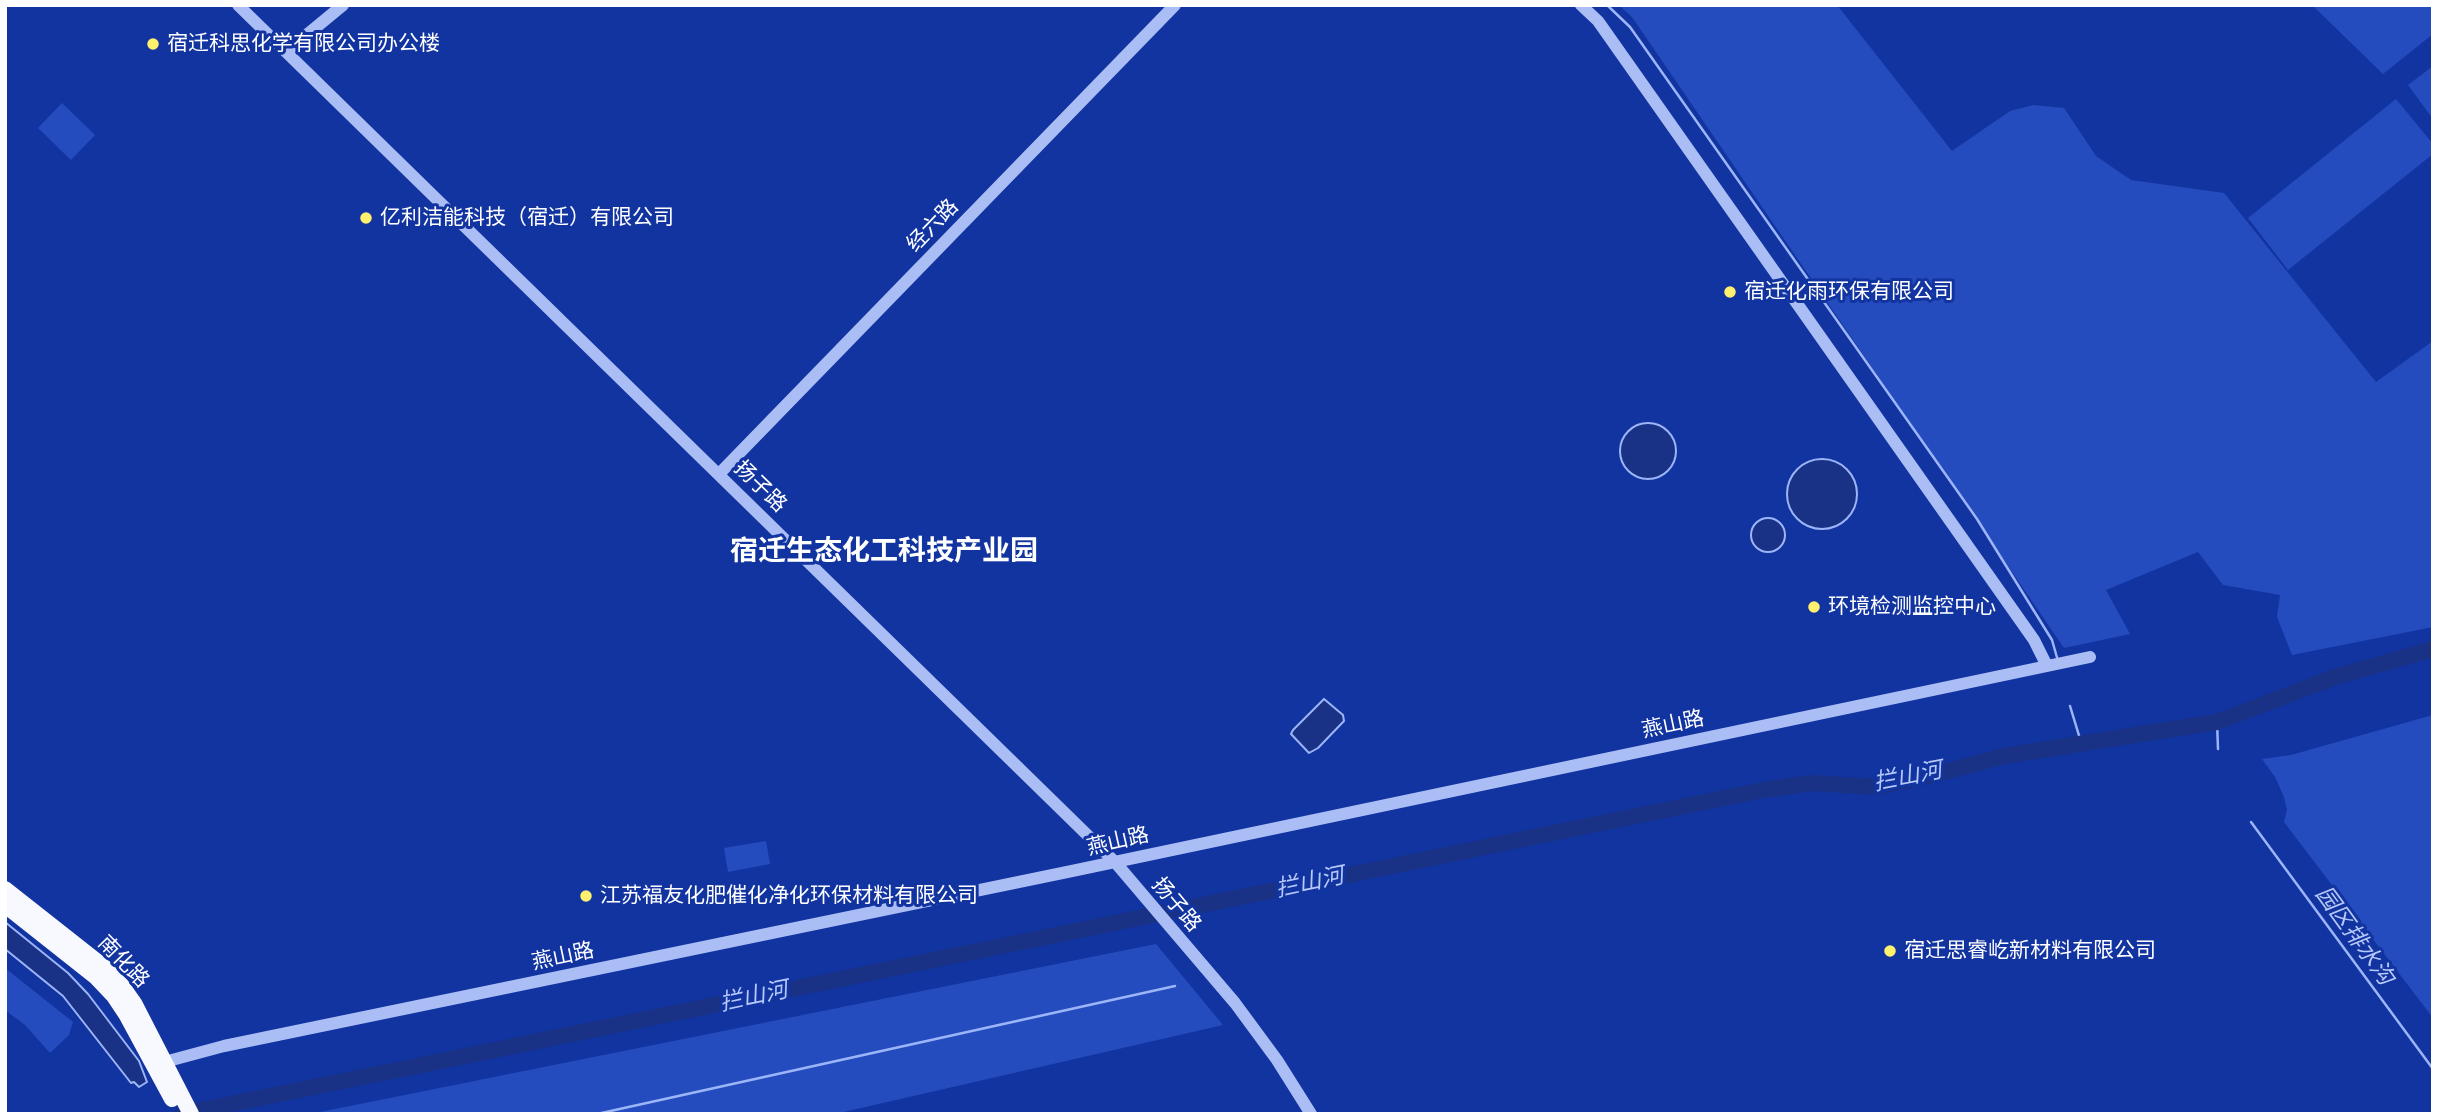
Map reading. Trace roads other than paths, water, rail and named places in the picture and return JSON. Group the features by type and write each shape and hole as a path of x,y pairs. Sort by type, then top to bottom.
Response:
{"main road":[{"name":"南化路","path":"5,890 104,967 122,986 134,1003 174,1091"},
{"name":"南化路","path":"5,905 96,977 126,1014 159,1063"},
{"path":"174,1091 180,1114"},
{"path":"174,1091 191,1114"}],"street":[{"name":"扬子路","path":"239,5 1115,862 1235,1003 1277,1060 1311,1114"},
{"path":"286,52 343,5"},
{"name":"经六路","path":"719,474 1175,5"},
{"path":"1581,5 1598,21 2026,628 2055,665"},
{"name":"燕山路","path":"159,1063 224,1046 2090,657"}],"waterway":[{"path":"1607,5 1630,27 1977,519 2052,640 2058,661"},
{"name":"拦山河","path":"182,1114 1763,790 1812,783 1877,787 2004,756 2217,722 2335,677 2433,649"},
{"path":"2070,706 2081,742"},
{"name":"园区排水沟","path":"2217,722 2218,749"},
{"name":"园区排水沟","path":"2251,822 2433,1069"},
{"path":"597,1114 1175,986"}],"place":[{"name":"宿迁科思化学有限公司办公楼","path":"153,44"},
{"name":"亿利洁能科技（宿迁）有限公司","path":"366,218"},
{"name":"宿迁化雨环保有限公司","path":"1730,292"},
{"name":"环境检测监控中心","path":"1814,607"},
{"name":"江苏福友化肥催化净化环保材料有限公司","path":"586,896"},
{"name":"宿迁思睿屹新材料有限公司","path":"1890,951"}],"district":[{"name":"宿迁生态化工科技产业园","path":"884,552"}]}
